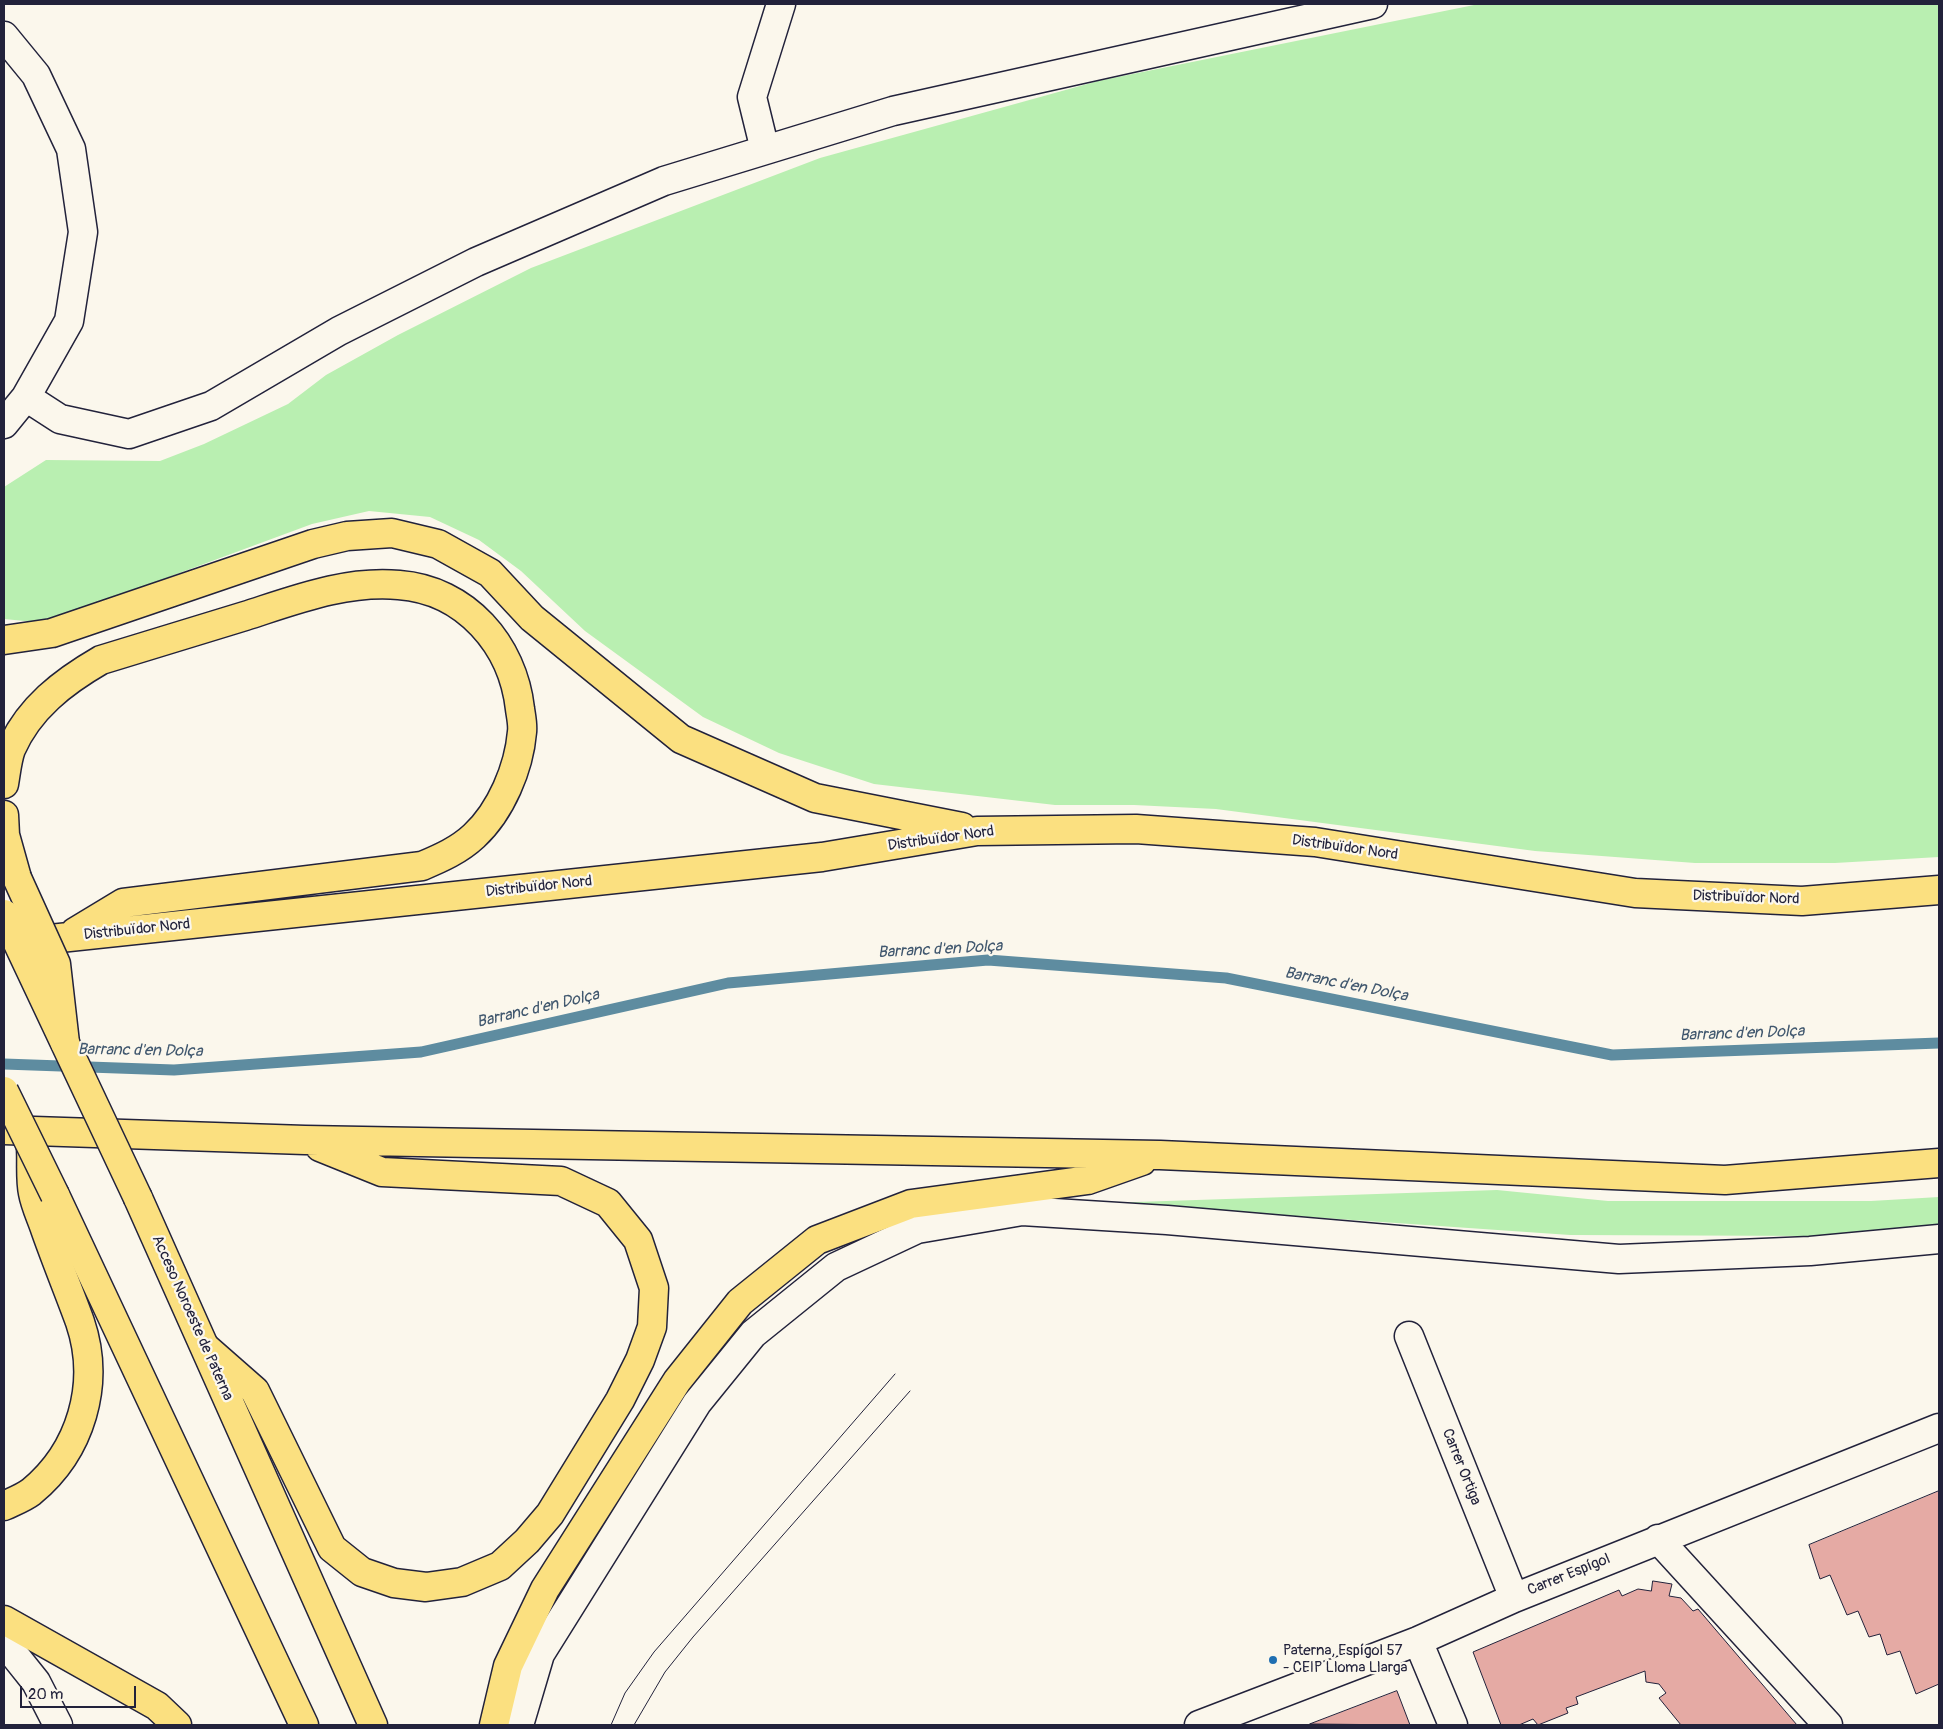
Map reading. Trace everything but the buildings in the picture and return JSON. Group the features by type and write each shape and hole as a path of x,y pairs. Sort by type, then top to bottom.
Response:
{"main road":[{"path":"4,640 52,633 313,544 347,536 392,533 438,544 490,573 532,618 681,739 815,798 977,831"},
{"path":"4,784 11,750 36,708 68,679 101,660 333,588 399,584 436,592 472,615 500,646 518,689 523,731 513,773 497,806 475,836 452,853 422,866 123,903 68,937"},
{"path":"4,815 6,834 18,878 56,964 65,1043"},
{"name":"Distribuïdor Nord","path":"4,944 822,857 977,831 1136,829 1315,842 1635,893 1802,900 1939,890"},
{"name":"Acceso Noroeste de Paterna","path":"4,914 138,1198 373,1725"},
{"path":"4,1091 31,1148 86,1346 88,1381 84,1415 74,1441 58,1467 29,1494 4,1506"},
{"path":"4,1130 305,1140 1160,1155 1725,1180 1939,1163"},
{"path":"206,1348 255,1391 332,1548 362,1572 394,1583 426,1587 462,1582 500,1566 527,1541 550,1514 620,1400 640,1360 652,1327 654,1288 638,1240 608,1203 561,1181 382,1172 305,1140"},
{"path":"494,1725 508,1666 545,1589 677,1381 740,1302 817,1240 911,1204 1088,1180 1160,1155"},
{"path":"44,1194 304,1725"},
{"path":"4,1620 157,1706 177,1725"}],"street":[{"path":"765,150 752,97 781,4"},
{"path":"26,397 60,419 129,434 211,406 339,331 476,262 664,181 894,111 1373,4"},
{"path":"4,36 36,75 71,149 83,232 69,321 26,397 4,424"},
{"path":"519,1725 540,1654 697,1404 753,1334 836,1267 917,1229 1022,1211 1176,1221 1619,1259 1810,1251 1939,1239"},
{"name":"Carrer Ortiga","path":"1409,1336 1514,1598"},
{"name":"Carrer Espígol","path":"1199,1725 1418,1641 1514,1598 1658,1539 1939,1428"},
{"path":"1658,1539 1828,1725"},
{"path":"1418,1641 1453,1725"},
{"path":"4,1642 36,1682 58,1725"}],"green space":[{"path":"1479,4 1939,4 1939,857 1835,863 1695,863 1535,851 1216,809 1134,805 1055,805 874,784 779,753 703,717 585,631 521,571 479,540 430,517 369,511 312,524 85,608 35,622 4,619 4,487 46,460 160,461 204,444 288,404 326,375 398,335 531,268 820,158 1098,81"},
{"path":"1497,1190 1608,1201 1871,1201 1939,1197 1939,1225 1814,1236 1570,1235 1106,1203"}],"waterway":[{"name":"Barranc d'en Dolça","path":"4,1064 174,1070 421,1052 728,983 988,960 1226,978 1612,1055 1939,1043"}],"tram line":[{"path":"611,1725 625,1693 654,1652 895,1374"},
{"path":"634,1725 665,1672 693,1637 910,1391"}],"place":[{"name":"Paterna, Espígol 57 - CEIP Lloma Llarga","path":"1273,1660"}]}
